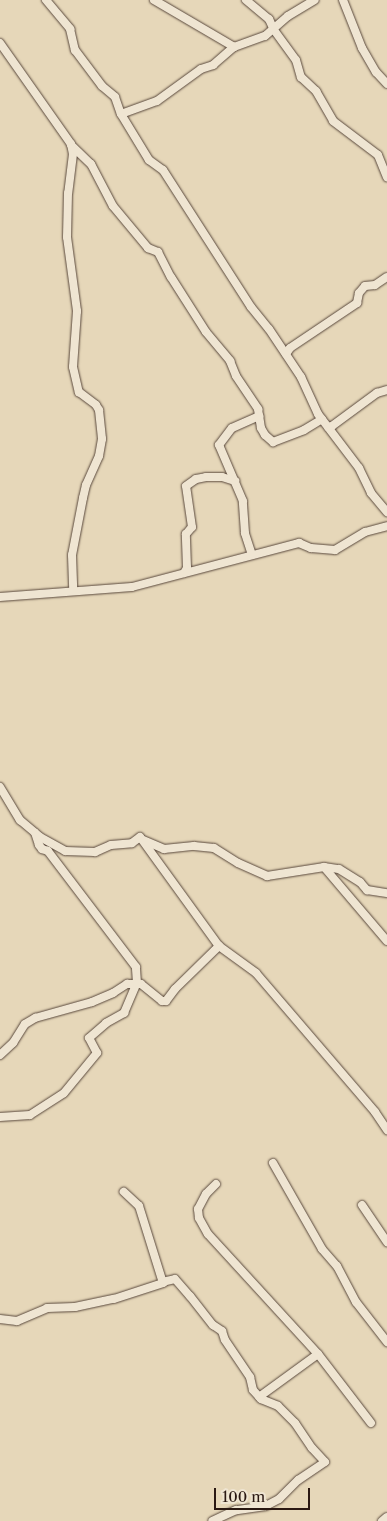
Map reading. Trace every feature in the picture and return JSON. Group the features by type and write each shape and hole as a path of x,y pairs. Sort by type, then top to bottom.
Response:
{"street":[{"path":"46,0 70,29 76,50 102,86 115,97 121,114 149,160 163,170 251,306 286,354 322,419 359,468 371,493 387,512"},
{"path":"154,0 234,47"},
{"path":"246,0 269,18 274,30 293,54 301,77 316,91 333,120 378,155 387,177"},
{"path":"121,114 157,101 200,69 213,65 234,47 258,39 274,30 288,16 315,0"},
{"path":"343,0 362,48 376,72 387,84"},
{"path":"0,43 71,144 92,164 113,206 148,248 158,252 171,277 206,332 230,361 236,376 258,409 261,428 273,442 304,430 322,419"},
{"path":"71,144 67,237 77,311 73,367 79,392 96,405 99,410 102,439 99,456 86,486 72,555 73,591"},
{"path":"286,354 290,348 357,303 359,293 365,286 375,285 387,277"},
{"path":"328,426 332,426 377,393 387,390"},
{"path":"252,555 245,533 243,501 219,445 232,428 259,416"},
{"path":"184,574 187,568 186,534 192,528 186,486 196,479 206,477 222,477 235,481"},
{"path":"0,597 132,587 299,543 318,550 335,550 365,532 387,526"},
{"path":"0,787 20,820 49,843 72,852 95,852 111,845 132,843 140,837"},
{"path":"0,1117 30,1115 64,1094 97,1053 89,1038 106,1023 124,1013 137,983 136,967 48,851 38,845 35,833"},
{"path":"140,837 147,843 155,844 164,849 194,846 214,848 238,863 266,876 324,868 339,869 360,882 367,890 387,893"},
{"path":"140,837 219,946 256,973 375,1112 387,1130"},
{"path":"324,868 387,941"},
{"path":"0,1055 13,1044 25,1024 35,1018 92,1002 113,993 127,984 137,983 149,989 162,1001 166,1001 174,989 219,946"},
{"path":"272,1163 322,1249 336,1266 356,1302 387,1342"},
{"path":"216,1184 206,1194 198,1209 199,1218 203,1226 222,1251 318,1354 371,1423"},
{"path":"124,1192 139,1206 162,1282"},
{"path":"362,1204 387,1242"},
{"path":"0,1319 17,1321 47,1308 75,1307 114,1298 175,1279 213,1326 222,1331 225,1340 250,1377 251,1387 259,1397 278,1406 325,1462 298,1480 280,1498 266,1506 236,1510 212,1521"},
{"path":"259,1397 318,1354"},
{"path":"382,1521 387,1517"}]}
